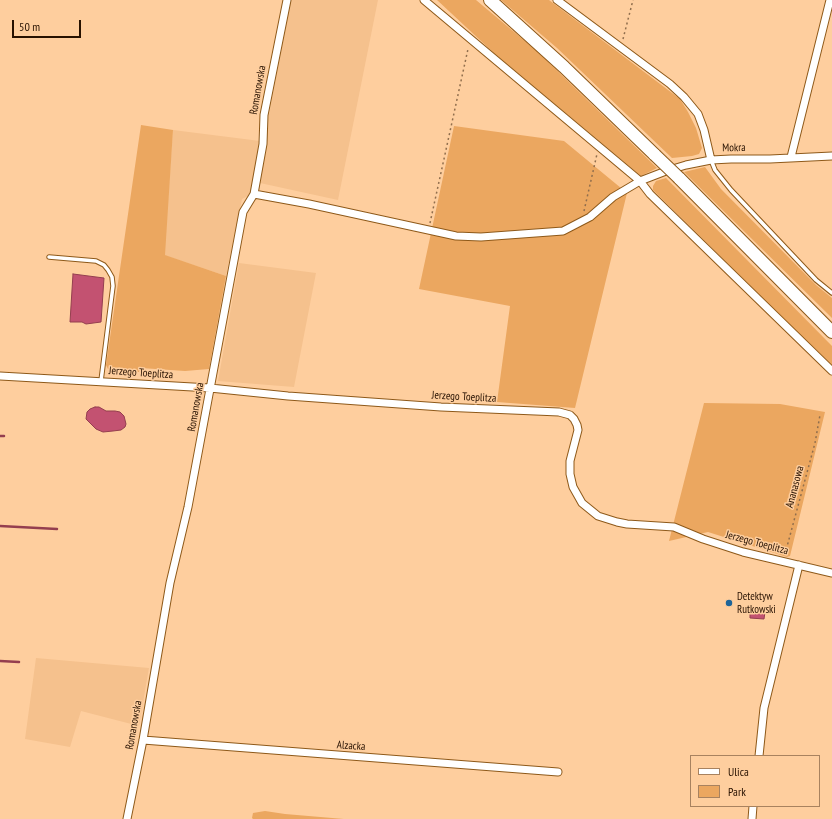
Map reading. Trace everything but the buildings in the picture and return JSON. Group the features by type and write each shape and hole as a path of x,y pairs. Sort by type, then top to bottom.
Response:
{"main road":[{"path":"490,0 564,67 655,154 832,332"}],"street":[{"name":"Romanowska","path":"128,819 170,583 188,507 243,212 254,194 263,144 264,115 287,0"},
{"path":"424,0 640,181 650,194 832,371"},
{"path":"557,0 670,84 692,105 701,122 711,160"},
{"path":"791,157 830,0"},
{"name":"Mokra","path":"254,194 309,204 456,236 482,237 563,231 590,217 614,197 640,181 679,167 711,160 832,156"},
{"name":"Jerzego Toeplitza","path":"0,376 210,388 335,400 441,407 554,411 566,414 574,419 578,430 570,461 571,482 578,498 586,508 593,513 617,522 674,527 723,546 783,562 832,572"},
{"path":"759,755 764,708 799,565"},
{"name":"Alzacka","path":"143,740 558,772"},
{"path":"752,819 753,807"}],"lane":[{"path":"711,160 715,170 731,190 816,280 832,293"},
{"path":"49,257 96,261 104,265 112,277 113,286 101,382"}],"path":[{"path":"621,48 633,0"},
{"path":"428,230 470,39"},
{"path":"582,222 599,147"},
{"name":"Ananasowa","path":"783,562 815,443 820,415"}],"shaded area":[{"path":"291,0 378,0 338,200 260,183 267,143 266,130"},
{"path":"173,130 260,141 252,189 250,195 242,199 226,276 164,255"},
{"path":"239,263 316,273 294,387 218,381"},
{"path":"73,274 104,278 101,322 86,324 82,322 70,322"},
{"path":"95,407 99,407 106,411 120,412 124,416 126,424 125,427 121,430 103,432 96,429 86,419 87,412"},
{"path":"750,611 765,612 764,619 750,618"},
{"path":"36,658 149,668 139,726 81,711 70,747 25,739"}],"green space":[{"path":"437,0 476,0 538,52 657,168 641,176 495,54"},
{"path":"501,0 549,0 680,99 696,128 702,148 699,154 672,158 557,48"},
{"path":"141,125 173,130 165,255 226,276 209,369 185,371 141,368 139,372 108,369 106,365"},
{"path":"454,126 564,141 627,193 575,408 497,402 510,306 419,289"},
{"path":"705,167 721,189 816,285 832,298 832,318 684,172"},
{"path":"666,178 832,346 832,366 653,190 653,186 656,181"},
{"path":"704,403 780,404 825,412 790,556 787,557 708,532 669,541"},
{"path":"265,811 344,819 252,818 253,813"}],"waterway":[{"path":"0,526 57,529"},
{"path":"0,661 19,662"}],"place":[{"name":"Detektyw Rutkowski","path":"729,603"}]}
